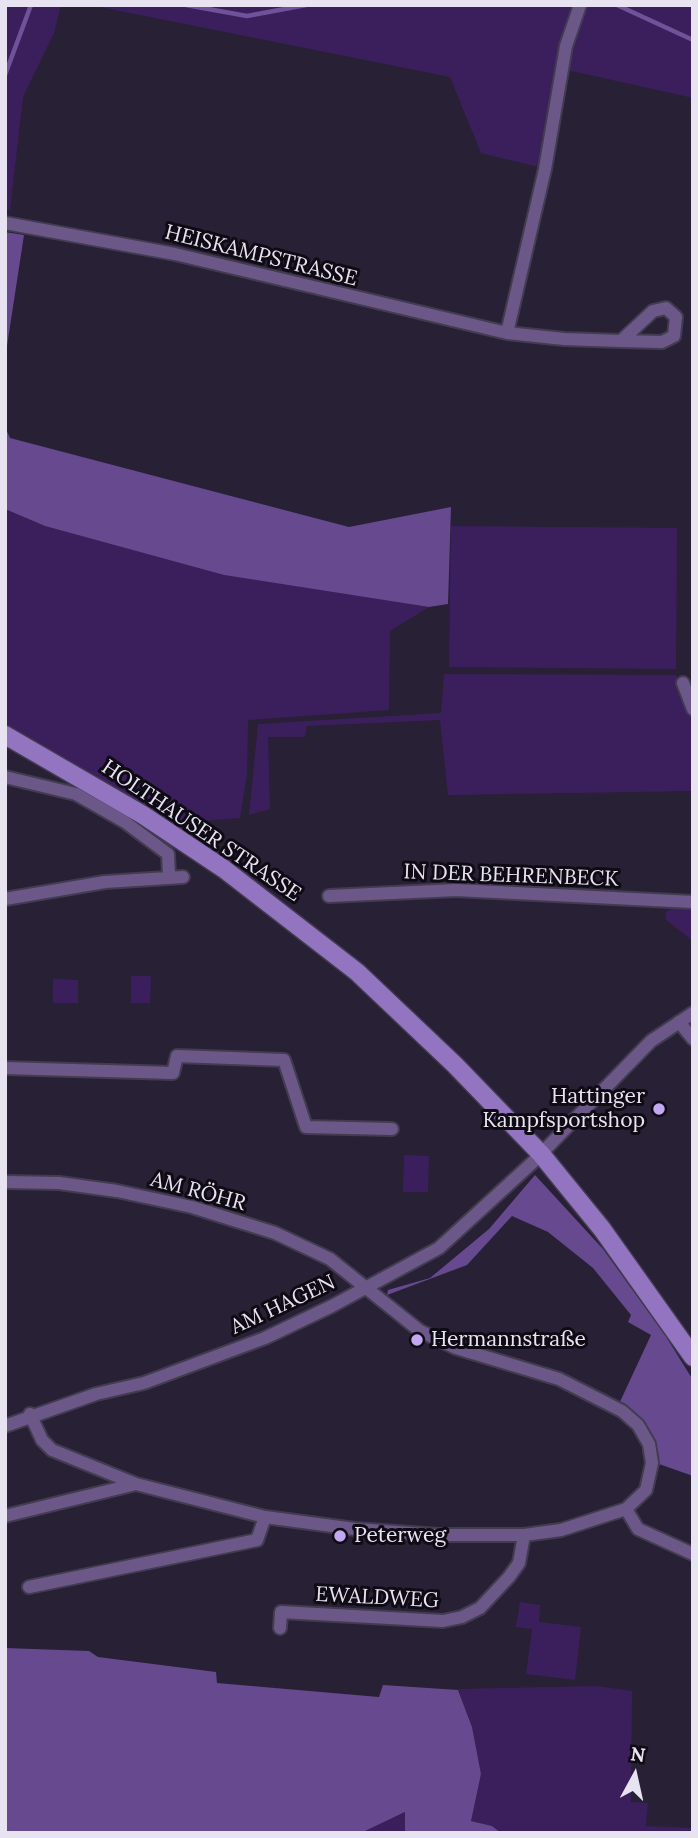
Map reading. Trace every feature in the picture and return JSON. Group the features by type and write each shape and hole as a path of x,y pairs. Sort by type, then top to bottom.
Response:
{"street":[{"path":"507,333 545,169 566,46 580,5"},
{"name":"HEISKAMPSTRASSE","path":"5,223 175,254 507,333 621,341"},
{"path":"683,683 693,709"},
{"name":"HOLTHAUSER STRASSE","path":"5,735 143,814 267,900 357,972 455,1065 541,1154 601,1229 693,1357"},
{"path":"5,776 76,794 125,822 167,854 176,877 105,882 5,898"},
{"name":"IN DER BEHRENBECK","path":"329,896 456,890 693,902"},
{"name":"AM HAGEN","path":"5,1426 30,1414 144,1382 265,1338 439,1248 541,1154 651,1041 693,1013"},
{"path":"679,1022 693,1039"},
{"path":"5,1068 173,1073 177,1056 284,1060 306,1127 392,1129"},
{"name":"AM RÖHR","path":"5,1182 59,1183 192,1207 275,1233 330,1259 364,1288"},
{"path":"30,1414 42,1440 52,1450 136,1484 265,1517 355,1529 438,1535 524,1535 593,1522 626,1509 646,1490 652,1463 649,1444 638,1426 622,1411 559,1379 456,1348 421,1331 364,1288"},
{"path":"5,1516 136,1484"},
{"path":"626,1509 638,1529 693,1554"},
{"path":"29,1587 257,1540 265,1517"},
{"name":"EWALDWEG","path":"280,1628 281,1612 443,1621 462,1617 480,1608 509,1577 519,1563 524,1535"}],"shaded area":[{"path":"5,5 61,5 54,33 23,97 10,210 5,209"},
{"path":"90,5 693,5 693,98 558,68 538,167 481,153 450,77"},
{"path":"5,232 24,235 5,359"},
{"path":"5,427 10,438 349,527 451,507 448,604 429,607 224,575 45,526 5,509"},
{"path":"5,509 45,526 224,575 429,607 390,631 389,710 248,720 247,774 240,818 175,823 5,723"},
{"path":"451,526 677,528 676,669 449,667"},
{"path":"444,674 676,675 693,719 693,791 448,795 440,720 307,726 305,737 268,737 270,809 249,815 258,724 441,713"},
{"path":"671,909 693,909 693,941 665,919 666,912"},
{"path":"131,976 151,976 150,1003 131,1003"},
{"path":"53,979 78,980 78,1003 53,1003"},
{"path":"404,1155 429,1156 428,1192 403,1192"},
{"path":"535,1175 603,1249 665,1335 693,1380 693,1476 656,1463 618,1406 651,1335 628,1322 631,1315 593,1268 548,1232 512,1216 467,1265 387,1295 388,1290 430,1278 489,1229"},
{"path":"520,1602 540,1605 539,1622 581,1627 575,1680 526,1674 532,1629 516,1627"},
{"path":"5,1648 89,1651 98,1657 216,1672 217,1683 379,1697 383,1685 458,1690 472,1727 481,1774 471,1821 492,1826 501,1833 405,1833 405,1812 361,1833 5,1833"},
{"path":"597,1686 632,1691 631,1802 648,1803 646,1826 693,1828 693,1833 501,1833 492,1826 471,1821 481,1774 472,1727 458,1689"},
{"path":"406,1812 405,1833 361,1833"}],"waterway":[{"path":"5,75 31,5"},
{"path":"186,5 247,16 306,5"},
{"path":"617,5 693,40"}],"place":[{"name":"Hattinger Kampfsportshop","path":"659,1109"},
{"name":"Hermannstraße","path":"417,1340"},
{"name":"Peterweg","path":"340,1536"}]}
